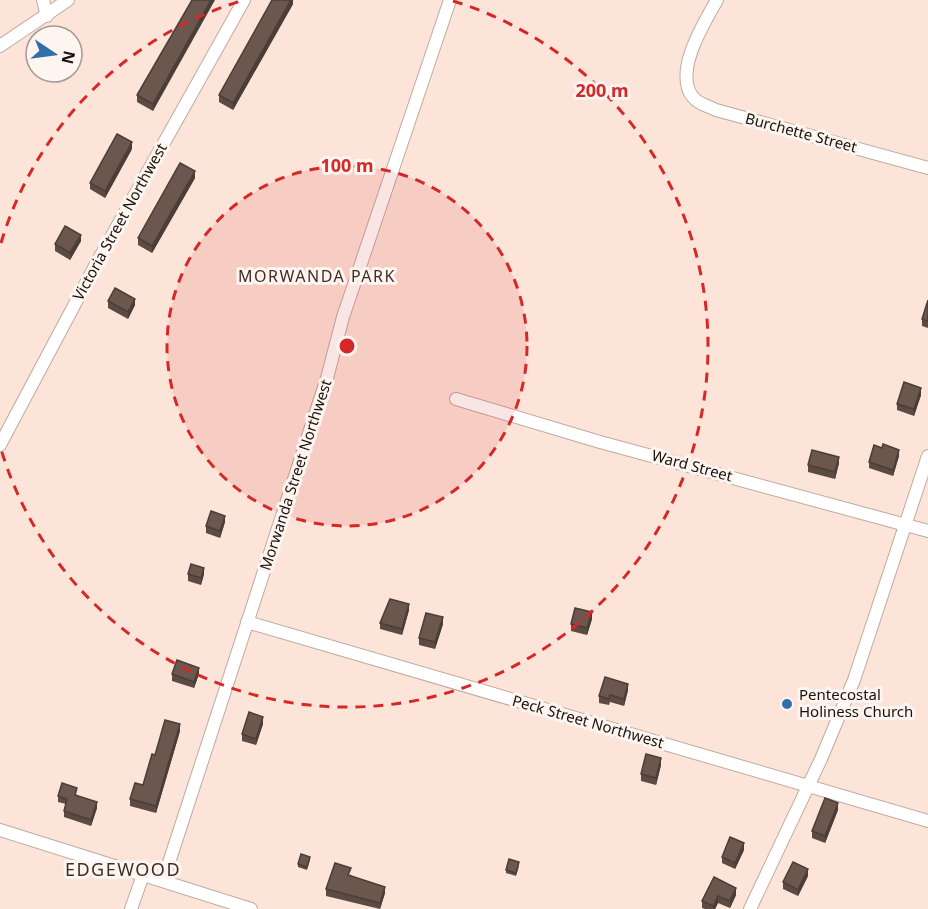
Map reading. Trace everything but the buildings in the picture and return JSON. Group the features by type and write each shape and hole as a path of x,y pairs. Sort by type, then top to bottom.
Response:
{"street":[{"path":"43,0 47,16"},
{"path":"0,46 68,0"},
{"name":"Victoria Street Northwest","path":"0,445 95,266 244,0"},
{"name":"Morwanda Street Northwest","path":"163,881 327,378 343,317 450,0"},
{"name":"Burchette Street","path":"717,0 697,36 687,68 687,82 696,100 716,110 928,168"},
{"name":"Ward Street","path":"456,399 600,442 928,531"},
{"path":"750,909 808,787 854,680 928,456"},
{"name":"Peck Street Northwest","path":"248,622 928,821"},
{"path":"0,830 251,909"},
{"path":"131,909 143,874"}],"place":[{"name":"Pentecostal Holiness Church","path":"787,704"}],"district":[{"name":"MORWANDA PARK","path":"317,276"},
{"name":"EDGEWOOD","path":"123,870"}]}
